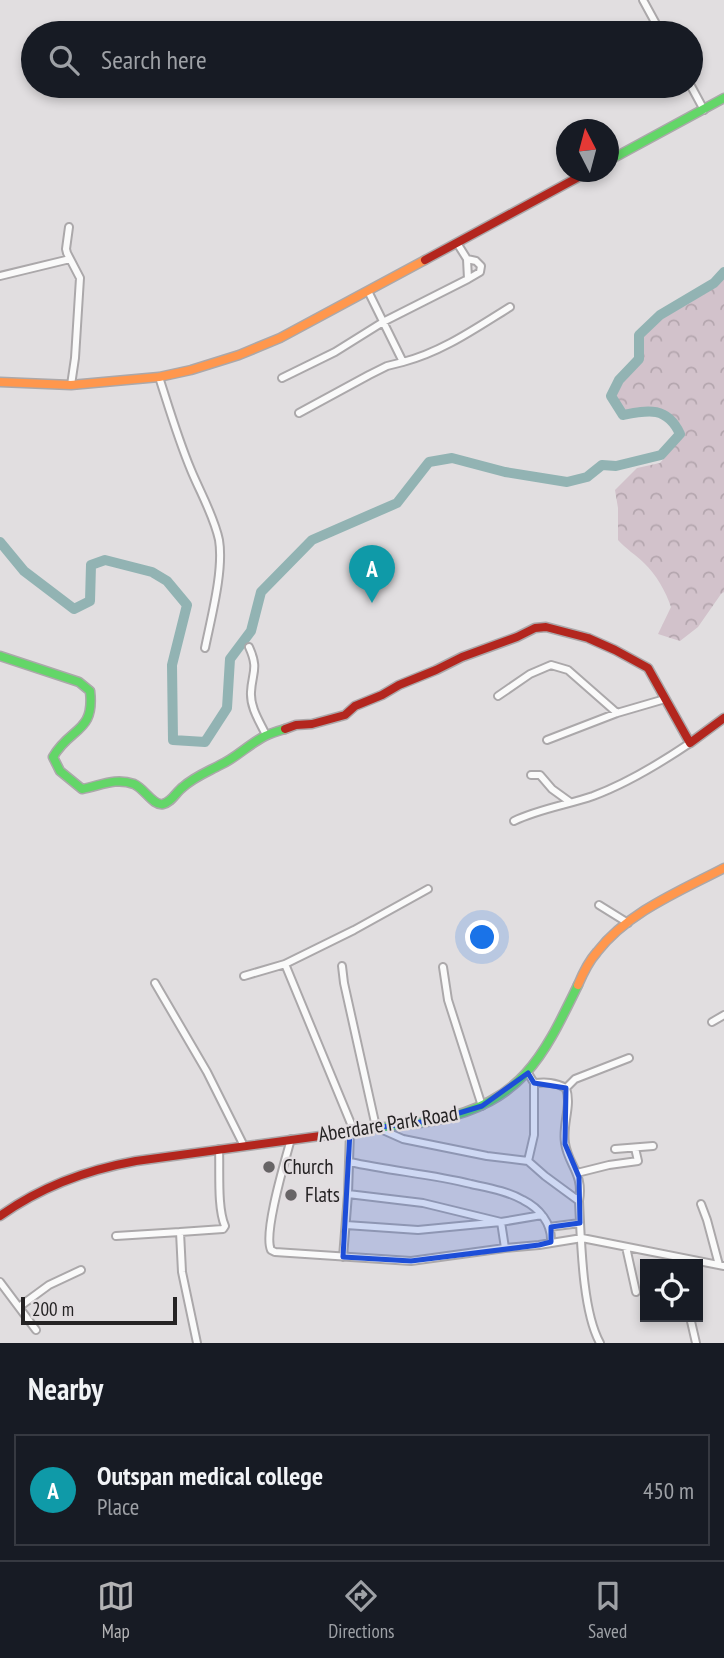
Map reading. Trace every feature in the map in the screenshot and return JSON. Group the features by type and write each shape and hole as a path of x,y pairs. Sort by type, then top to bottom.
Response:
{"street":[{"path":"643,0 654,21"},
{"path":"698,98 704,110"},
{"path":"619,154 724,98"},
{"path":"0,382 71,385 159,377 191,370 261,346 305,325 570,182"},
{"path":"69,227 66,248 80,278 71,385"},
{"path":"457,243 467,259 468,279"},
{"path":"0,276 70,259"},
{"path":"282,378 480,272 481,266 477,261 467,259"},
{"path":"368,291 403,362"},
{"path":"299,413 387,366 414,359 447,344 510,307"},
{"path":"159,377 190,468 219,541 216,589 205,648"},
{"path":"0,656 79,682 90,691 92,713 76,732 57,747 53,757 60,771 82,789 109,781 121,781 144,790 160,806 168,803 182,787 266,735 296,725 312,724 345,715 355,706 399,685 535,628 554,628 588,638 648,668 690,743"},
{"path":"249,647 255,670 251,701 266,735"},
{"path":"498,696 530,674 551,665 568,670 617,713"},
{"path":"547,740 617,713 665,699"},
{"path":"514,821 526,815 571,803 638,776 724,718"},
{"path":"531,775 540,775 552,789 571,803"},
{"name":"Aberdare Park Road","path":"0,1216 27,1197 51,1185 97,1168 436,1120 482,1106 528,1073 553,1034 596,952 605,942 655,906 724,868"},
{"path":"244,976 285,964 428,889"},
{"path":"599,905 628,923"},
{"path":"285,964 352,1131 343,1257"},
{"path":"342,966 376,1127 403,1139 487,1156 528,1161 579,1201"},
{"path":"443,967 448,1000 482,1106"},
{"path":"155,983 207,1072 244,1146"},
{"path":"712,1022 724,1015"},
{"path":"566,1088 575,1079 629,1058"},
{"path":"528,1073 534,1083 534,1135 528,1161"},
{"path":"534,1083 547,1082 566,1088"},
{"path":"566,1088 569,1098 565,1144 577,1173 586,1285 590,1312 600,1343"},
{"path":"291,1139 271,1225 270,1248 275,1252 411,1261 582,1238 721,1265 701,1204"},
{"path":"615,1149 653,1146"},
{"path":"577,1173 638,1161 635,1148"},
{"path":"116,1236 223,1229 225,1226 220,1198 219,1149"},
{"path":"349,1162 487,1187 525,1200 543,1214 549,1227 551,1242"},
{"path":"348,1194 423,1203 501,1222"},
{"path":"346,1224 418,1230 501,1222 543,1214"},
{"path":"501,1222 505,1248"},
{"path":"549,1227 580,1223"},
{"path":"180,1232 182,1272 197,1343"},
{"path":"626,1247 636,1292"},
{"path":"19,1307 49,1285 81,1270"},
{"path":"0,1282 36,1330"},
{"path":"691,1322 696,1343"}],"highlighted area":[{"path":"528,1073 534,1083 566,1088 565,1144 579,1177 580,1223 551,1227 551,1242 539,1245 411,1261 343,1257 350,1131 436,1120 482,1106"}],"green space":[{"path":"724,272 724,592 698,627 680,641 658,634 671,607 653,572 618,540 615,490 637,468 660,463 675,446 679,434 663,414 649,411 623,415 611,396 619,380 639,359 639,335 660,315 714,283"}],"waterway":[{"path":"0,542 24,571 74,609 90,601 91,565 105,560 152,572 167,581 187,605 172,665 173,740 205,742 227,708 230,659 251,631 261,592 312,540 397,503 429,462 452,458 505,472 567,482 587,477 602,465 616,466 661,455 680,434 675,425 663,414 656,412 623,415 611,396 619,380 639,359 639,335 660,315 714,283 724,272"}],"traffic: fast":[{"path":"619,155 724,98"},
{"path":"0,656 79,682 90,691 89,715 53,757 60,771 82,789 127,782 138,786 156,802 163,804 196,777 226,762 265,736 285,729"},
{"path":"379,1128 430,1121 466,1112 510,1088 541,1054 578,985"}],"traffic: slow":[{"path":"0,382 71,385 159,377 191,370 239,355 280,338 425,260"},
{"path":"578,985 594,956 624,925 673,894 724,868"}],"traffic: jam":[{"path":"425,260 569,182"},
{"path":"285,729 345,715 355,706 462,657 535,628 546,627 588,638 648,668 690,743 724,718"},
{"path":"0,1216 48,1188 82,1174 118,1165 379,1128"}],"place":[{"name":"Outspan medical college","path":"372,603"},
{"name":"Church","path":"269,1167"},
{"name":"Flats","path":"291,1195"}]}
